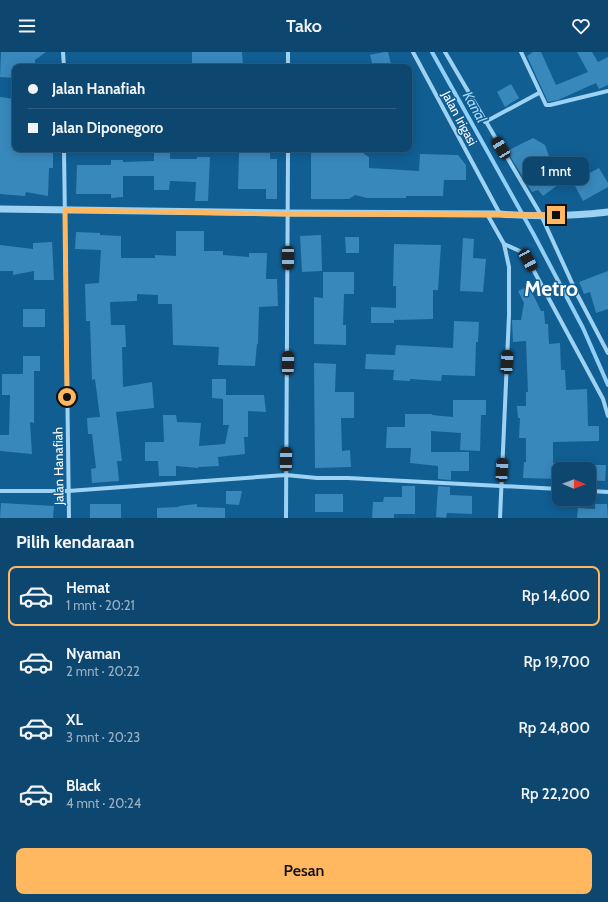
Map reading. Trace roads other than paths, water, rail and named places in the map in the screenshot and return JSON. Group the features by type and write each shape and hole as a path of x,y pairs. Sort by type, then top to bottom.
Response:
{"street":[{"path":"64,52 64,64"},
{"path":"288,52 288,64"},
{"name":"Jalan Irigasi","path":"413,52 503,214"},
{"path":"445,52 537,215 608,353"},
{"path":"521,52 544,103 548,105 608,91"},
{"path":"485,122 539,93"},
{"name":"Jalan Hanafiah","path":"64,152 69,518"},
{"path":"286,518 288,152"},
{"path":"0,210 288,214 537,215 608,212"},
{"path":"486,214 504,244 509,267 509,315 500,518"},
{"path":"504,244 522,252 528,260 603,399 608,416"},
{"path":"0,491 68,490 286,475 317,478 348,478 552,489"},
{"path":"596,491 608,492"}],"waterway":[{"name":"Kanal","path":"432,52 534,235 583,328 608,385"}],"district":[{"name":"Metro","path":"551,289"}]}
